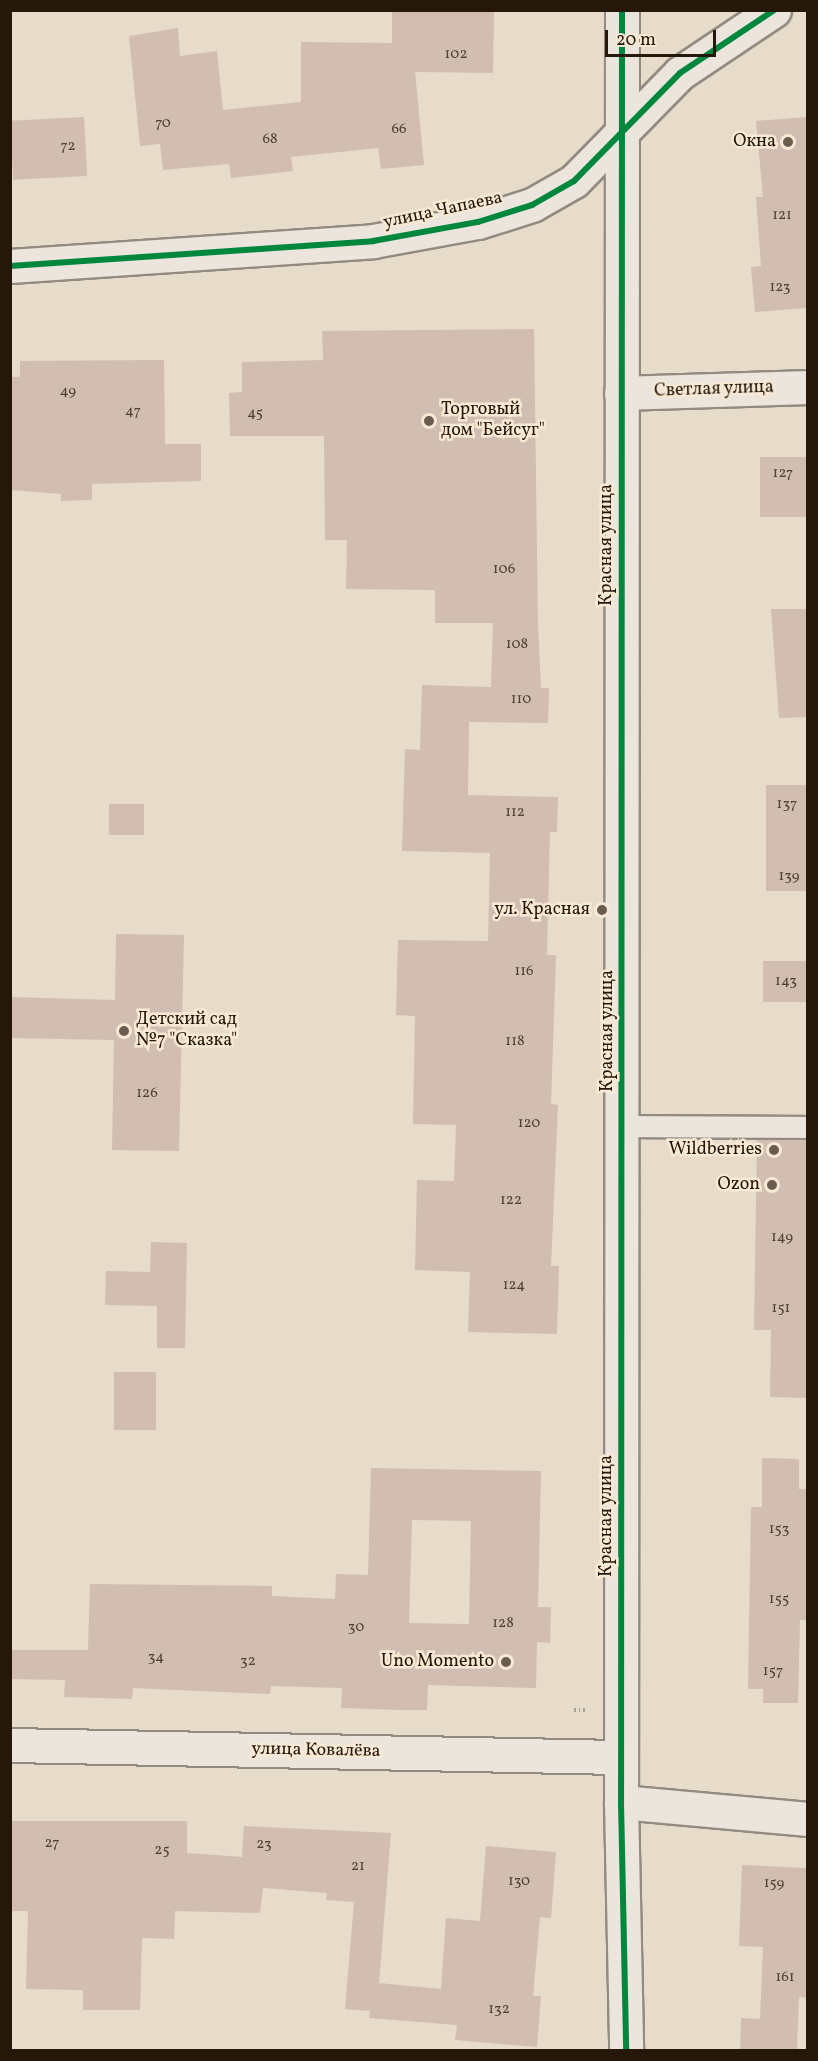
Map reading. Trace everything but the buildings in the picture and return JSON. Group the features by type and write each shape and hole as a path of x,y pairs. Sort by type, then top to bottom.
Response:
{"street":[{"name":"Красная улица","path":"622,10 621,1802 626,2050"},
{"name":"улица Чапаева","path":"10,266 373,241 478,222 552,195 601,156 621,130 719,42 774,10"},
{"name":"Светлая улица","path":"621,393 807,387"},
{"name":"улица Ковалёва","path":"10,1745 621,1757"},
{"path":"621,1802 807,1819"}],"lane":[{"path":"623,1126 807,1127"}],"cycle path":[{"path":"622,10 621,1802 626,2050"},
{"path":"10,266 373,241 478,222 532,205 574,181 680,73 774,10"}],"place":[{"name":"Окна","path":"788,142"},
{"name":"Торговый дом \"Бейсуг\"","path":"429,421"},
{"name":"ул. Красная","path":"602,910"},
{"name":"Детский сад №7 \"Сказка\"","path":"124,1031"},
{"name":"Wildberries","path":"774,1150"},
{"name":"Ozon","path":"772,1185"},
{"name":"Uno Momento","path":"506,1662"}]}
